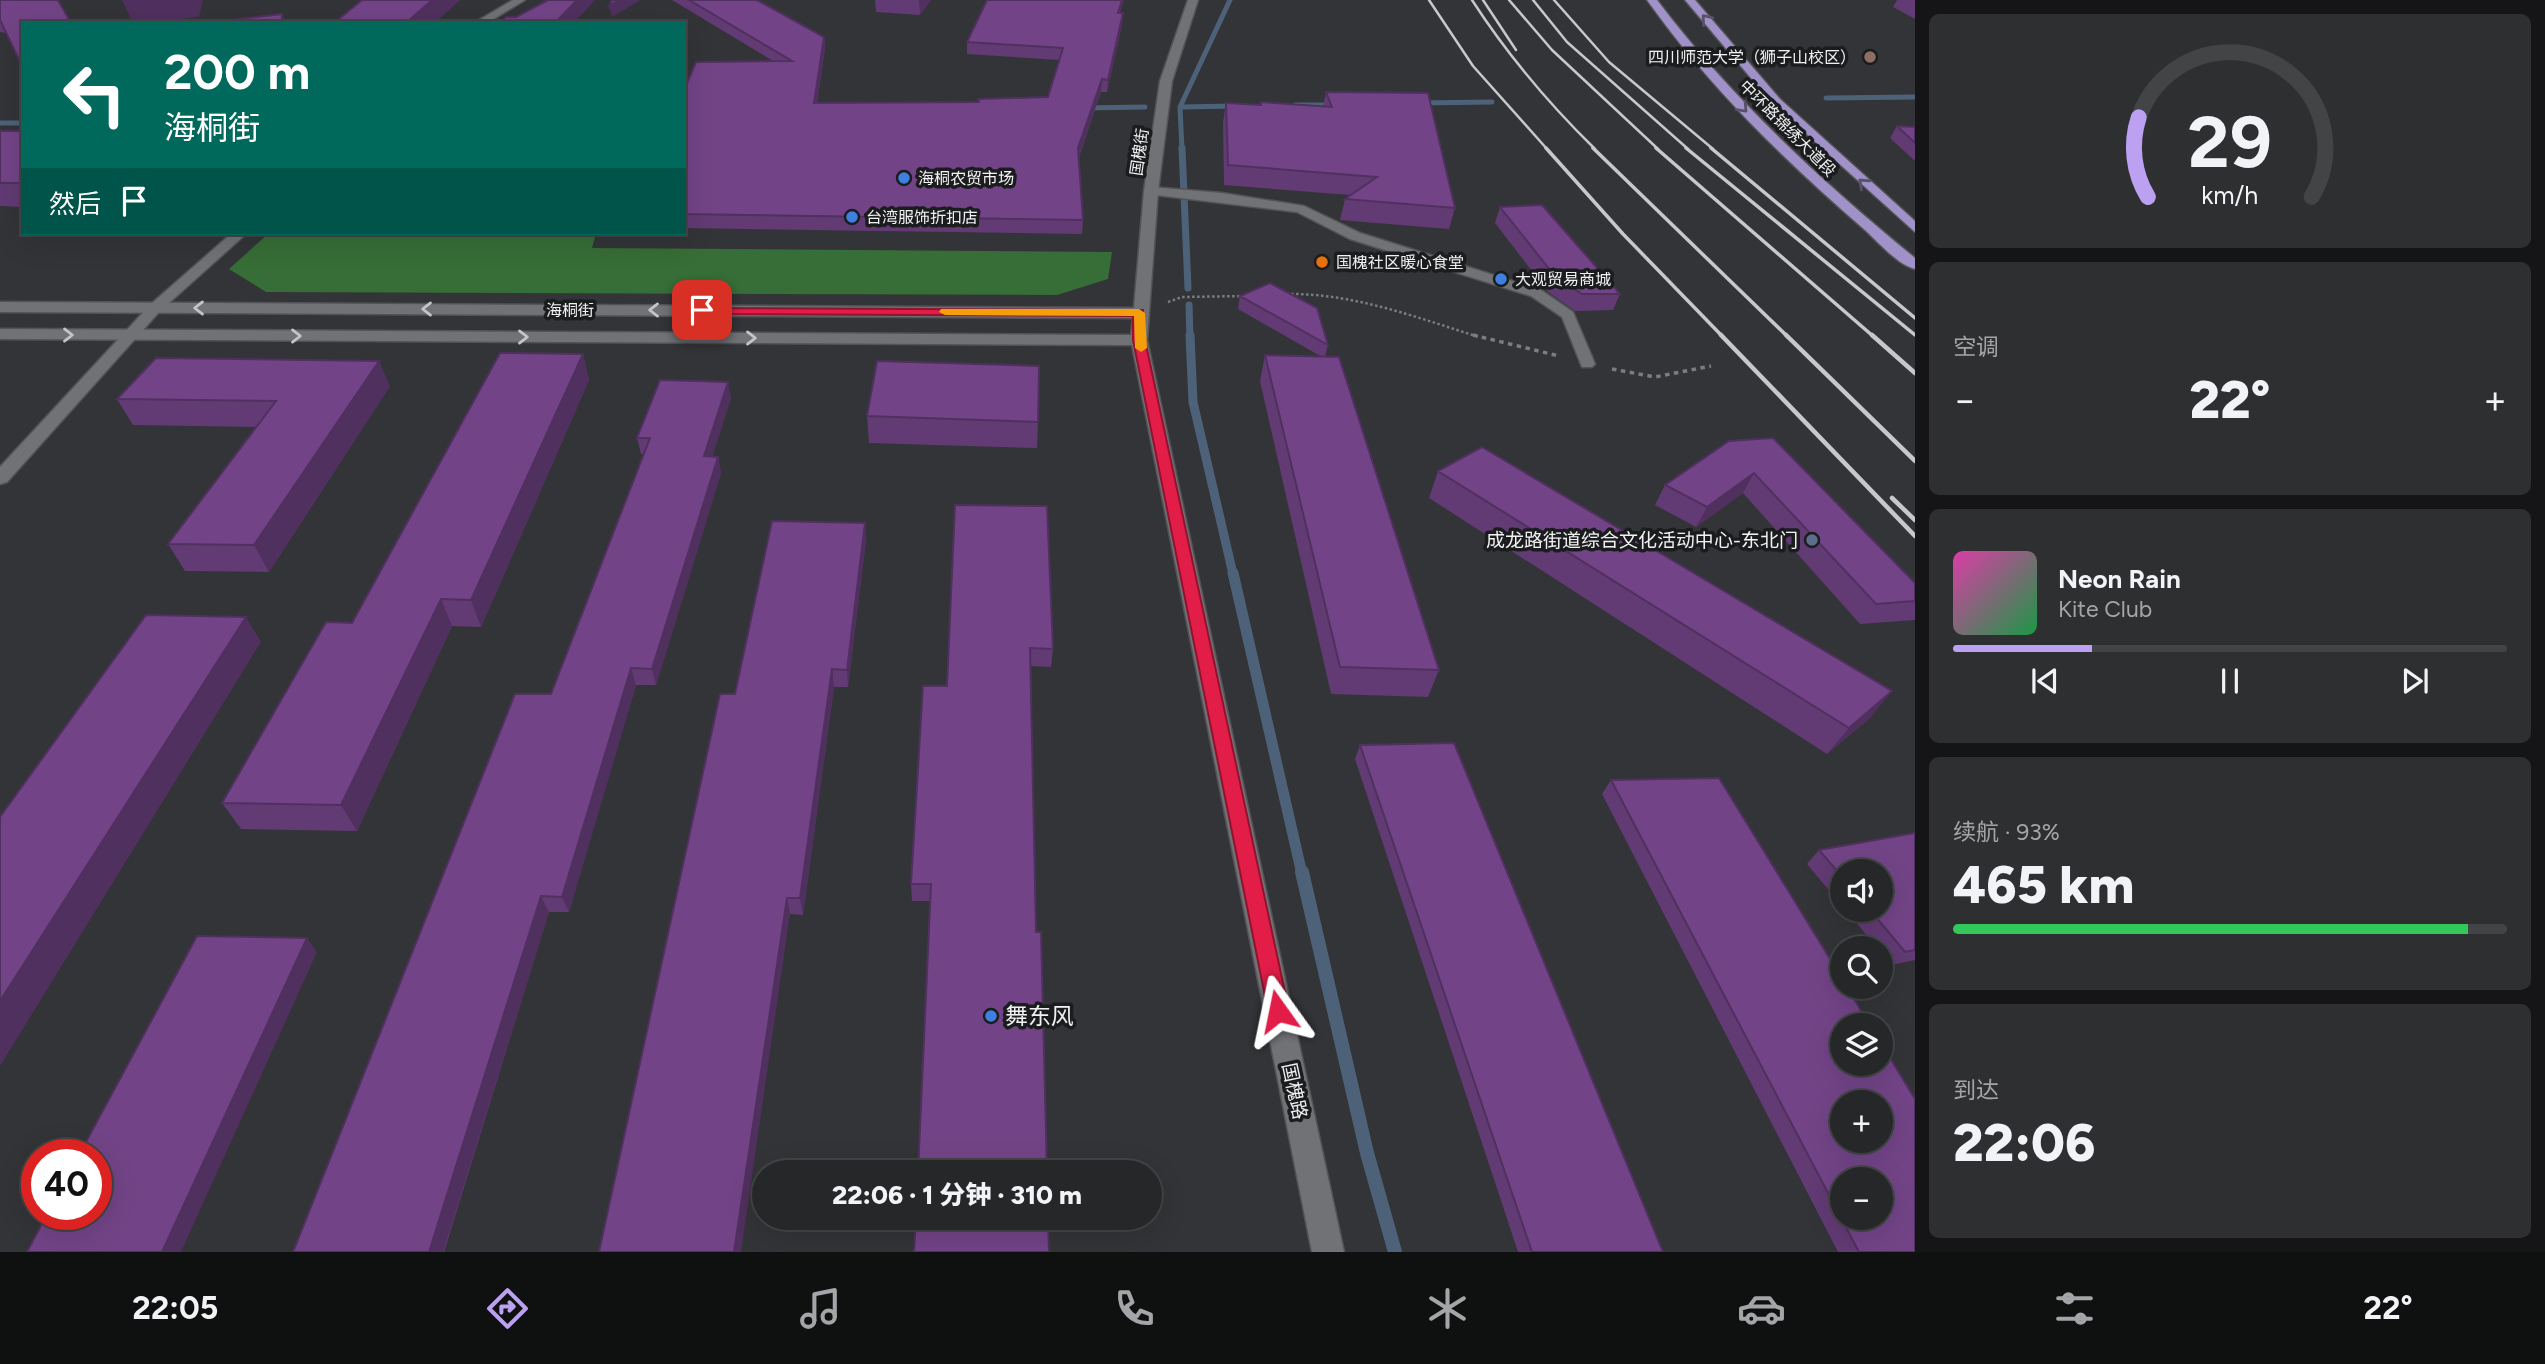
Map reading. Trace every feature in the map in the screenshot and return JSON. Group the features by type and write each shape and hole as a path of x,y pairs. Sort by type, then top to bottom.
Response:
{"main road":[{"name":"中环路锦绣大道段","path":"1652,0 1742,107 1828,191 1912,260"},
{"name":"中环路锦绣大道段","path":"1690,0 1776,101 1915,228"}],"street":[{"path":"483,21 520,0"},
{"name":"国槐街","path":"1139,313 1151,191 1166,81 1193,0"},
{"path":"0,478 155,308 238,235"},
{"name":"海桐街","path":"0,307 1139,313"},
{"name":"国槐路","path":"1139,313 1139,340 1328,1252"},
{"name":"海桐街","path":"0,334 1139,340"}],"lane":[{"path":"1151,191 1300,209 1355,236 1536,293 1568,315 1587,364"}],"path":[{"path":"1278,295 1312,292 1346,298 1587,364 1655,377 1711,366"},
{"path":"1139,313 1182,297 1254,296"}],"green space":[{"path":"267,235 595,235 592,248 1112,252 1108,279 1057,295 266,292 229,269"}],"building":[{"path":"0,0 58,0 70,21 21,21 21,64 0,20"},
{"path":"362,0 432,0 408,21 336,21"},
{"path":"548,0 577,0 557,21 502,21 506,17 516,17"},
{"path":"689,0 757,0 824,37 814,103 979,102 978,99 1048,97 1063,48 967,42 987,0 1122,0 1118,13 1123,13 1108,80 1102,79 1078,148 1083,220 686,214 686,85 696,62 792,61"},
{"path":"282,14 282,21 223,21"},
{"path":"1326,92 1428,93 1455,208 1345,199 1377,177 1228,165 1226,103 1261,105 1261,102 1332,107"},
{"path":"1897,126 1915,127 1915,143"},
{"path":"0,131 21,131 21,183 0,183"},
{"path":"1542,205 1620,294 1582,294 1554,275 1500,207"},
{"path":"1270,283 1317,308 1328,345 1240,296"},
{"path":"500,353 583,354 471,600 441,599 341,805 222,803 326,622 352,623"},
{"path":"1265,355 1339,357 1439,670 1340,667"},
{"path":"156,358 379,361 254,545 168,544 276,401 117,399"},
{"path":"877,361 1039,366 1038,422 867,416"},
{"path":"660,380 728,382 704,456 718,457 652,669 631,668 562,897 541,896 429,1252 293,1252 515,694 551,694 650,438 637,438"},
{"path":"1773,438 1915,583 1915,601 1876,604 1754,473 1707,507 1665,485 1729,441"},
{"path":"1482,447 1892,691 1849,728 1438,471"},
{"path":"955,505 1047,506 1053,649 1030,648 1036,932 1041,932 1047,1160 919,1160 931,884 911,884 923,686 947,686"},
{"path":"772,521 865,523 847,670 832,669 800,898 787,898 734,1252 599,1252 720,694 735,694"},
{"path":"146,615 246,617 0,1001 0,817"},
{"path":"1454,743 1663,1252 1532,1252 1360,745"},
{"path":"1719,778 1830,959 1830,999 1854,999 1862,1013 1830,1013 1830,1076 1893,1076 1893,1063 1915,1099 1915,1252 1859,1252 1847,1230 1893,1230 1893,1167 1830,1167 1830,1197 1611,780"},
{"path":"1915,833 1915,950 1905,952 1880,922 1893,922 1893,859 1830,859 1830,863 1819,850"},
{"path":"197,936 307,938 162,1252 27,1252 39,1230 112,1230 112,1139 88,1139"},
{"path":"915,1230 1048,1230 1049,1252 914,1252"}],"waterway":[{"path":"1180,107 1230,0"},
{"path":"1826,98 1915,97"},
{"path":"1418,103 1492,102"},
{"path":"1295,105 1335,105"},
{"path":"1180,107 1237,106"},
{"path":"1083,108 1145,107"},
{"path":"1180,107 1182,149"},
{"path":"0,123 21,123"},
{"path":"1182,148 1188,288"},
{"path":"1189,305 1190,337"},
{"path":"1190,335 1193,402 1233,574"},
{"path":"1233,573 1302,874"},
{"path":"1302,872 1367,1153 1395,1252"}],"railway":[{"path":"1429,0 1473,66 1547,149"},
{"path":"1472,0 1529,78 1595,149"},
{"path":"1483,0 1516,50"},
{"path":"1509,0 1552,50 1658,149"},
{"path":"1533,0 1567,42 1688,149"},
{"path":"1554,0 1609,62 1713,149"},
{"path":"1546,148 1623,234 1723,337"},
{"path":"1593,148 1788,337"},
{"path":"1656,148 1874,337"},
{"path":"1686,148 1915,335"},
{"path":"1711,148 1915,318"},
{"path":"1721,335 1915,536"},
{"path":"1786,335 1915,461"},
{"path":"1872,335 1915,373"},
{"path":"1892,498 1915,520"}],"slow traffic":[{"path":"945,312 1139,313 1141,348"}],"place":[{"name":"四川师范大学（狮子山校区）","path":"1870,57"},
{"name":"海桐农贸市场","path":"904,178"},
{"name":"台湾服饰折扣店","path":"852,217"},
{"name":"国槐社区暖心食堂","path":"1322,262"},
{"name":"大观贸易商城","path":"1501,279"},
{"name":"成龙路街道综合文化活动中心-东北门","path":"1812,540"},
{"name":"舞东风","path":"991,1016"}],"route":[{"path":"702,310 1139,313 1139,340 1278,1011"}]}
